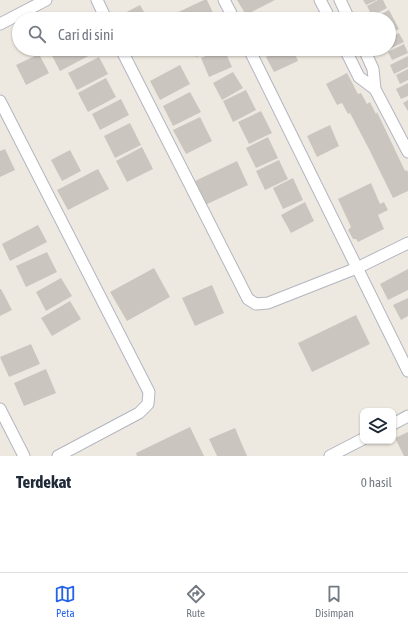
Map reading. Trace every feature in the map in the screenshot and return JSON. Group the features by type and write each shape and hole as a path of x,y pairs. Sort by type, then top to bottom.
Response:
{"street":[{"path":"23,12 46,0"},
{"path":"97,0 103,12"},
{"path":"224,0 230,12"},
{"path":"320,0 326,12"},
{"path":"340,0 346,12"},
{"path":"0,24 12,18"},
{"path":"126,56 248,299 256,304 268,303 357,268 408,243"},
{"path":"251,56 408,371"},
{"path":"348,56 359,77 375,89"},
{"path":"368,56 374,69 375,89 408,152"},
{"path":"0,101 149,392 148,404 139,413 58,456"},
{"path":"0,409 24,456"},
{"path":"396,422 408,416"},
{"path":"330,456 360,441"}],"building":[{"path":"207,0 213,12 178,12"},
{"path":"237,0 275,0 252,12 244,12"},
{"path":"363,0 377,0 366,5"},
{"path":"378,0 383,0 387,8 380,12 370,12 367,6"},
{"path":"140,5 144,12 127,12"},
{"path":"396,23 399,29 396,30"},
{"path":"399,33 404,42 396,46 396,34"},
{"path":"404,44 408,53 392,60 390,56 396,56 396,48"},
{"path":"35,56 40,56 49,73 26,85 16,65"},
{"path":"52,56 88,56 60,71"},
{"path":"205,56 227,56 232,67 209,77 201,58"},
{"path":"296,56 298,61 274,72 266,57"},
{"path":"408,56 408,67 394,74 390,65"},
{"path":"99,57 108,74 77,90 68,73"},
{"path":"180,65 190,84 160,100 150,81"},
{"path":"408,69 408,80 400,84 396,75"},
{"path":"233,72 243,88 222,100 213,83"},
{"path":"347,73 358,94 361,93 367,104 370,102 376,114 377,112 405,171 407,170 408,191 393,198 350,113 348,114 342,103 337,105 326,84"},
{"path":"106,78 116,97 88,112 78,93"},
{"path":"408,83 408,96 401,99 396,89"},
{"path":"246,90 256,110 233,122 223,101"},
{"path":"190,92 201,112 173,126 163,106"},
{"path":"121,99 129,115 100,130 92,114"},
{"path":"408,100 408,111 403,103"},
{"path":"261,111 272,133 249,144 238,122"},
{"path":"200,117 212,141 186,154 173,130"},
{"path":"130,123 141,145 115,158 104,136"},
{"path":"330,125 339,146 317,157 307,136"},
{"path":"268,137 278,158 256,168 246,148"},
{"path":"142,147 153,169 127,182 116,161"},
{"path":"5,149 15,170 0,177 0,151"},
{"path":"70,150 81,171 62,181 51,160"},
{"path":"279,160 288,179 265,190 256,171"},
{"path":"237,161 248,185 205,205 193,182"},
{"path":"98,169 109,189 68,210 57,190"},
{"path":"293,178 303,200 283,209 273,188"},
{"path":"371,183 380,204 384,202 388,210 378,215 384,229 358,242 356,239 353,239 348,230 351,227 338,199"},
{"path":"305,202 314,221 291,233 281,215"},
{"path":"38,225 47,242 10,261 2,244"},
{"path":"47,252 57,272 26,287 16,266"},
{"path":"154,268 170,297 127,321 110,292"},
{"path":"408,269 408,290 388,300 380,284"},
{"path":"61,278 72,296 46,311 36,292"},
{"path":"212,285 224,313 195,326 182,298"},
{"path":"0,289 12,310 0,316"},
{"path":"408,298 408,316 401,320 393,305"},
{"path":"70,301 81,319 52,336 41,318"},
{"path":"356,315 370,344 312,372 298,343"},
{"path":"31,344 40,364 9,377 0,357"},
{"path":"46,369 56,393 24,406 14,383"},
{"path":"190,427 204,456 137,456 136,453"},
{"path":"235,428 247,456 217,456 209,439"},
{"path":"408,432 408,456 404,456 396,438"}]}
